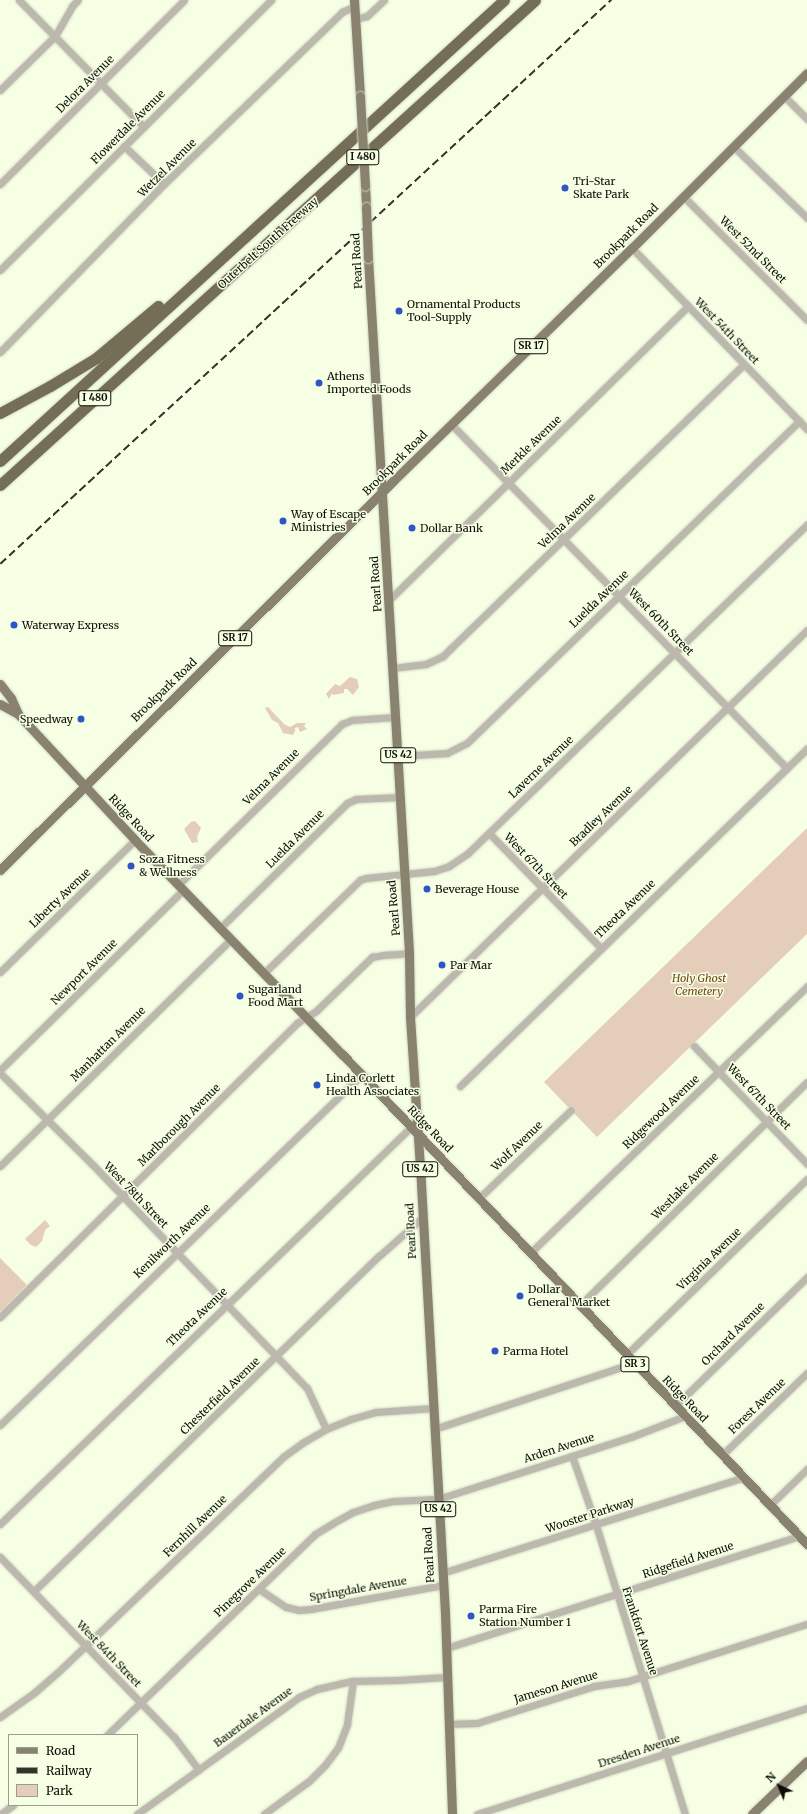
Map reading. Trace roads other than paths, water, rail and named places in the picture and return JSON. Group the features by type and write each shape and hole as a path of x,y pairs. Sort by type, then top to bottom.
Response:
{"highway":[{"name":"Outerbelt South Freeway","path":"0,461 504,0"},
{"name":"Outerbelt South Freeway","path":"0,485 535,0"},
{"path":"0,413 50,386 96,358 176,290 235,245"}],"main road":[{"name":"Pearl Road","path":"355,3 368,258 390,600 403,875 409,953 414,1130 423,1217 443,1585 452,1814"},
{"name":"Brookpark Road","path":"0,870 451,424 632,248 807,73"},
{"name":"Ridge Road","path":"0,684 11,698 18,714"},
{"name":"Ridge Road","path":"0,704 18,714 135,840 479,1198 530,1254 807,1544"},
{"path":"752,1814 807,1761"}],"street":[{"path":"19,0 144,127"},
{"path":"0,90 55,36 72,6 78,0"},
{"name":"Delora Avenue","path":"0,184 184,0"},
{"name":"Flowerdale Avenue","path":"0,270 271,0"},
{"path":"356,19 367,16 384,0"},
{"name":"Wetzel Avenue","path":"0,352 164,184 342,12 355,3"},
{"path":"784,96 807,119"},
{"path":"124,146 164,184"},
{"path":"734,147 807,218"},
{"name":"West 52nd Street","path":"684,196 807,320"},
{"name":"West 54th Street","path":"632,248 807,429"},
{"name":"Merkle Avenue","path":"390,600 688,306"},
{"name":"Velma Avenue","path":"393,668 426,664 443,656 744,364"},
{"name":"Luelda Avenue","path":"398,756 447,753 465,745 799,421"},
{"name":"West 60th Street","path":"451,424 787,768"},
{"name":"Laverne Avenue","path":"264,973 358,881 366,878 434,871 449,866 468,853 807,524"},
{"name":"Bradley Avenue","path":"410,1017 807,630"},
{"name":"Velma Avenue","path":"180,887 342,724 352,720 395,717"},
{"name":"Theota Avenue","path":"460,1086 807,748"},
{"name":"Luelda Avenue","path":"220,928 347,803 356,799 400,797"},
{"name":"West 67th Street","path":"489,833 601,948"},
{"name":"Liberty Avenue","path":"0,972 135,840"},
{"name":"Newport Avenue","path":"0,1070 180,887"},
{"name":"Manhattan Avenue","path":"0,1166 230,939"},
{"name":"Marlborough Avenue","path":"0,1317 298,1023 316,1011 372,958 382,955 409,953"},
{"name":"Ridgewood Avenue","path":"530,1254 807,986"},
{"name":"West 67th Street","path":"694,1046 807,1164"},
{"name":"West 78th Street","path":"0,1073 47,1119 307,1388 326,1429"},
{"name":"Kenilworth Avenue","path":"0,1425 176,1252 361,1075"},
{"name":"Westlake Avenue","path":"580,1305 807,1082"},
{"name":"Wolf Avenue","path":"479,1198 571,1110"},
{"name":"Theota Avenue","path":"0,1524 226,1305 414,1130"},
{"name":"Virginia Avenue","path":"626,1355 807,1179"},
{"name":"Chesterfield Avenue","path":"34,1591 379,1256 423,1217"},
{"name":"Orchard Avenue","path":"675,1406 807,1277"},
{"path":"434,1429 634,1362"},
{"name":"Forest Avenue","path":"722,1454 807,1372"},
{"name":"Fernhill Avenue","path":"0,1717 35,1692 86,1646 283,1457 302,1442 326,1429 350,1419 376,1412 433,1408"},
{"name":"Arden Avenue","path":"438,1499 631,1437 685,1416"},
{"name":"Frankfort Avenue","path":"572,1456 596,1525 616,1595 643,1676 665,1754 685,1814"},
{"path":"770,1505 807,1469"},
{"name":"Wooster Parkway","path":"442,1573 744,1477"},
{"name":"Pinegrove Avenue","path":"108,1734 315,1534 352,1512 394,1501 438,1499"},
{"name":"Ridgefield Avenue","path":"446,1648 799,1536"},
{"name":"West 84th Street","path":"0,1557 174,1737 199,1770"},
{"name":"Springdale Avenue","path":"259,1589 286,1607 299,1610 443,1585"},
{"name":"Jameson Avenue","path":"448,1724 477,1723 594,1686 628,1681 807,1624"},
{"name":"Bauerdale Avenue","path":"137,1814 299,1697 317,1689 353,1681 446,1677"},
{"path":"264,1814 309,1781 325,1766 338,1748 347,1724 353,1681"},
{"name":"Dresden Avenue","path":"477,1814 807,1708"},
{"path":"1,1814 12,1806"}],"railway":[{"path":"0,564 611,0"}],"place":[{"name":"Tri-Star Skate Park","path":"565,188"},
{"name":"Ornamental Products Tool-Supply","path":"399,311"},
{"name":"Athens Imported Foods","path":"319,383"},
{"name":"Way of Escape Ministries","path":"283,521"},
{"name":"Dollar Bank","path":"412,528"},
{"name":"Waterway Express","path":"14,625"},
{"name":"Speedway","path":"81,719"},
{"name":"Soza Fitness & Wellness","path":"131,866"},
{"name":"Beverage House","path":"427,889"},
{"name":"Par Mar","path":"442,965"},
{"name":"Sugarland Food Mart","path":"240,996"},
{"name":"Linda Corlett Health Associates","path":"317,1085"},
{"name":"Dollar General Market","path":"520,1296"},
{"name":"Parma Hotel","path":"495,1351"},
{"name":"Parma Fire Station Number 1","path":"471,1616"}],"park label":[{"name":"Holy Ghost Cemetery","path":"699,985"}]}
